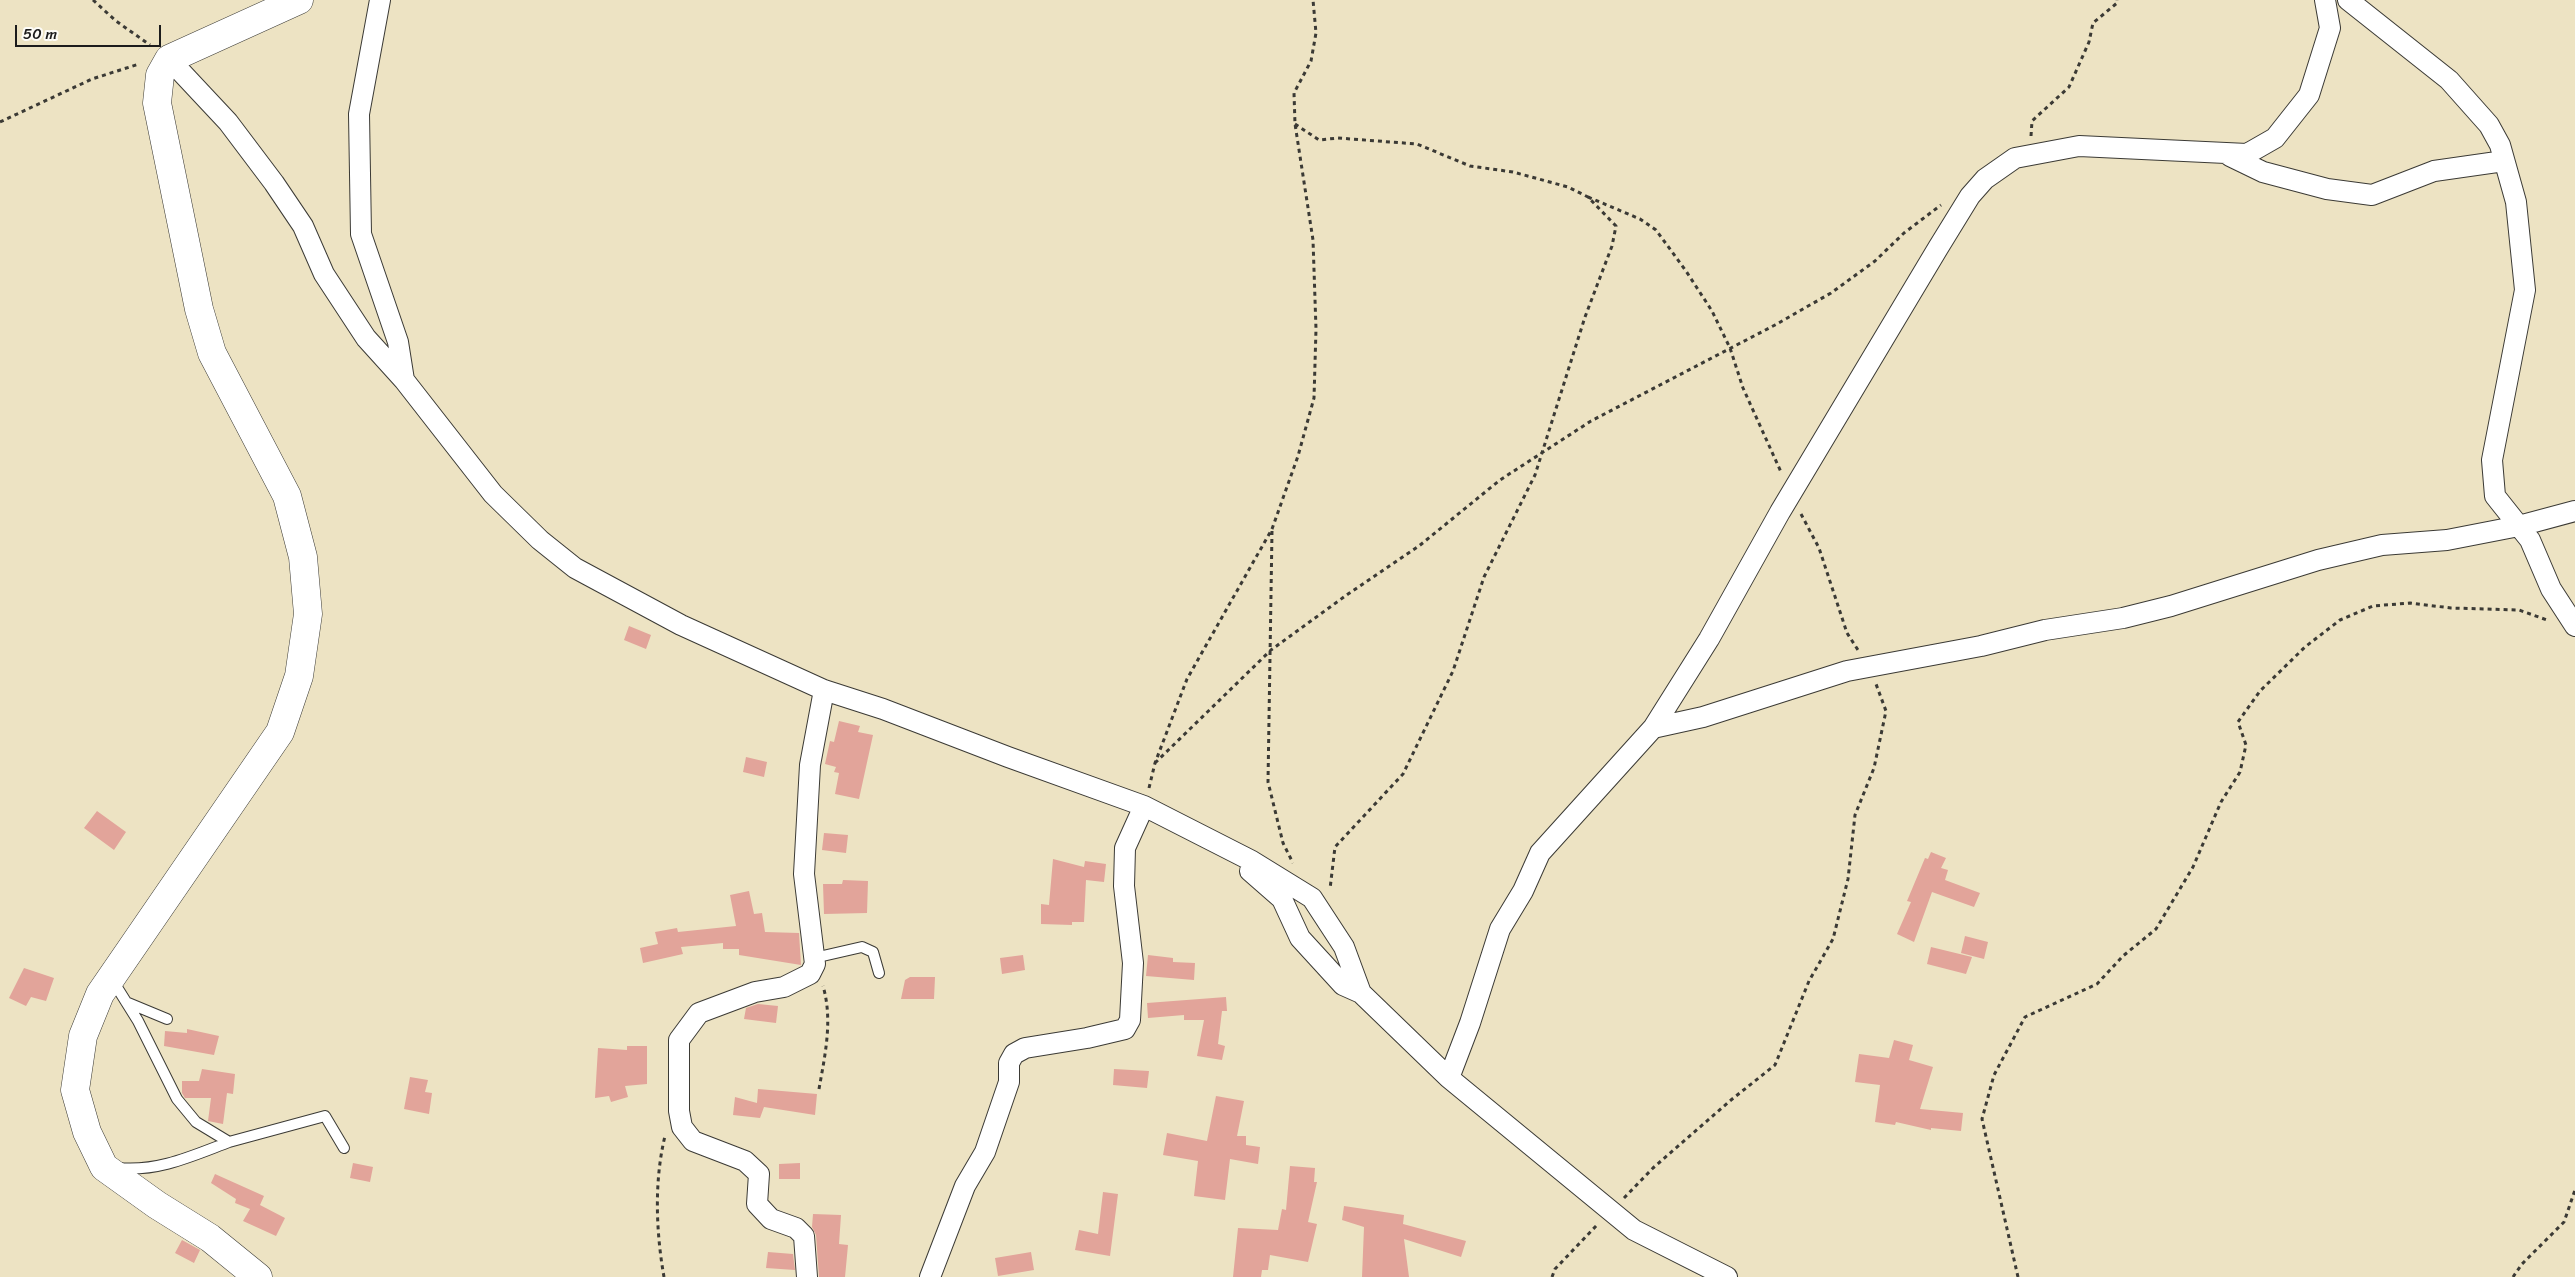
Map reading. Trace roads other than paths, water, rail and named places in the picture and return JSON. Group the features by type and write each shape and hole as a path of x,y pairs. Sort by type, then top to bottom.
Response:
{"street":[{"path":"258,1277 210,1238 157,1205 104,1167 87,1132 74,1090 83,1036 100,994 280,732 299,676 308,614 303,557 287,496 212,354 199,309 157,103 160,75 169,58 299,0"},
{"path":"380,0 359,114 362,234 398,342 404,380"},
{"path":"1449,1078 1470,1023 1500,929 1523,891 1540,853 1653,728 1710,639 1791,494 1970,196 1985,179 2015,158 2079,146 2247,154 2275,138 2309,95 2330,28 2325,0"},
{"path":"2348,0 2449,80 2489,125 2500,145 2516,202 2525,290 2492,460 2495,496 2530,540 2551,589 2575,626"},
{"path":"169,58 228,122 274,183 303,226 324,274 366,338 404,380 493,494 540,540 575,568 681,625 824,690 883,708 1008,758 1144,806 1252,860 1312,898 1344,947 1361,993"},
{"path":"2223,153 2263,172 2327,189 2372,195 2434,171 2504,161"},
{"path":"1653,728 1703,716 1847,671 1981,646 2045,630 2123,618 2171,606 2318,560 2382,545 2447,540 2519,526 2575,511"},
{"path":"807,1277 804,1236 796,1228 771,1219 758,1204 759,1174 745,1162 693,1141 682,1127 679,1040 699,1013 755,992 784,987 810,974 815,961 804,874 810,765 824,690"},
{"path":"930,1277 965,1186 988,1144 1009,1082 1009,1063 1014,1054 1025,1048 1125,1029 1130,1020 1133,963 1125,896 1124,848 1144,806"},
{"path":"1211,840 1282,899 1300,938 1343,985 1361,993 1449,1078 1634,1230 1727,1277"}],"lane":[{"path":"815,961 862,948 873,952 879,973"},
{"path":"111,978 138,1021 177,1099 196,1122 229,1142"},
{"path":"126,1002 167,1018"},
{"path":"104,1167 139,1170 168,1166 229,1142 325,1116 344,1148"}]}
